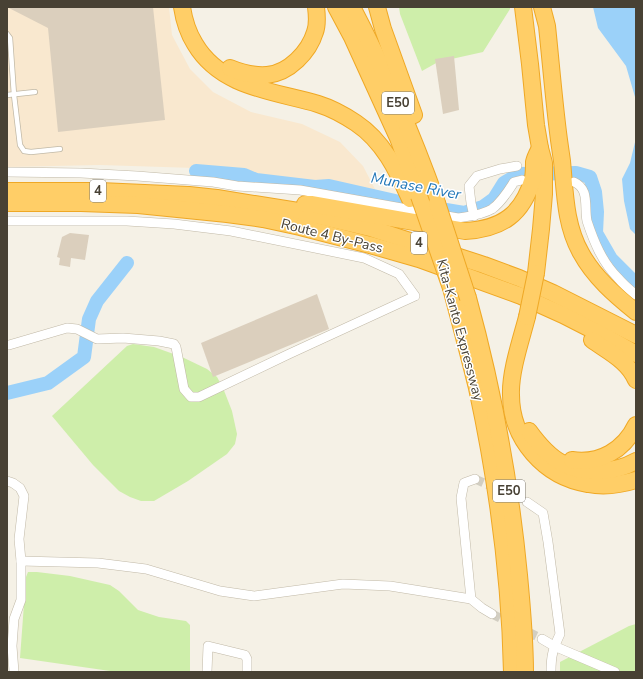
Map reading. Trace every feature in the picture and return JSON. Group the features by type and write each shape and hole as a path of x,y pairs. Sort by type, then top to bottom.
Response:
{"highway":[{"path":"182,7 191,38 198,49 215,67 234,79 254,88 318,104 332,109 357,123 378,143 391,160 415,198"},
{"path":"190,7 193,22 199,36 208,50 218,60 229,67 241,73 256,75 268,75 279,72 293,65 303,54 316,31 316,7"},
{"name":"E50","path":"336,7 352,37 398,138 415,198"},
{"name":"Kita-Kanto Expressway","path":"352,7 388,80 441,204 471,302 491,390 507,474 519,572 523,618 525,672"},
{"path":"377,7 441,204"},
{"path":"523,7 536,124 544,164 540,274"},
{"path":"542,7 548,33 567,212 570,226 580,253 599,278 610,290 636,312"},
{"path":"559,140 552,158 552,191 549,233 520,380 520,405 523,416 533,436 540,445 562,463 582,470 604,471 624,467 636,461"},
{"path":"260,204 310,204 465,231 485,229 510,217 524,201 530,189 534,160 540,148"},
{"path":"7,180 72,181 152,186 189,195"},
{"name":"Route 4 By-Pass","path":"7,191 100,191 189,195 260,204 298,211 370,228 484,265 553,293 636,335"},
{"name":"Kita-Kanto Expressway","path":"415,198 447,288 462,350 477,389 486,433 500,527 509,615 512,672"},
{"name":"Route 4 By-Pass","path":"7,203 138,205 263,219 370,245 419,259 521,296 608,338 636,354"},
{"path":"7,213 226,214"},
{"path":"563,316 578,331 628,366 636,380"},
{"path":"531,319 512,378 510,393 512,414 525,444 547,468 565,478 598,485 616,485 636,480"},
{"path":"551,455 581,461 596,459 618,449 625,442 636,425"},
{"path":"565,478 611,478 636,470"}],"street":[{"path":"474,216 469,186 477,176 500,168 517,166"},
{"path":"7,172 88,173 300,190 458,218 474,216 493,208 514,182 522,180"},
{"path":"574,182 583,189 586,200 588,224 594,242 604,261 617,277 636,295"},
{"path":"7,221 127,221 174,224 231,231 364,258 399,274 415,296 199,397 191,397 184,389 176,347 174,344 159,341 123,338 97,339 78,329 67,328 9,345 7,344"},
{"path":"304,246 308,230"},
{"path":"471,599 461,498 464,483 475,478"},
{"path":"7,481 20,488 24,496 19,539 21,600 14,618 12,646 14,672"},
{"path":"527,502 543,513 548,542 560,634 554,646 551,657 551,672"},
{"path":"20,561 98,563 146,569 220,591 254,596 343,584 390,586 471,599 492,614"},
{"path":"542,639 554,646 615,672"},
{"path":"207,672 208,646 245,655 247,659 247,672"}],"lane":[{"path":"7,34 10,38 14,95 20,145 24,151 31,152 60,149"},
{"path":"7,95 35,92"}],"shaded area":[{"path":"7,7 169,7 172,35 190,69 213,92 251,112 302,124 340,142 363,166 377,193 328,184 195,168 100,165 7,167"}],"green space":[{"path":"399,7 510,7 510,9 483,52 438,62 422,71 400,14"},
{"path":"133,344 154,347 182,357 207,369 217,377 232,411 237,434 235,444 227,454 188,481 154,501 141,501 119,491 93,465 52,416 127,346"},
{"path":"28,572 70,576 110,585 119,591 138,610 159,617 186,621 190,625 190,672 117,672 20,658 26,577"},
{"path":"636,624 636,672 560,672 560,662 629,626"}],"water":[{"path":"593,7 636,7 636,117 635,97 626,66 598,28"},
{"path":"636,138 636,235 630,229 624,201 622,179 630,163"}],"building":[{"path":"7,7 153,7 165,120 58,132 48,28"},
{"path":"454,56 459,110 443,114 435,59"},
{"path":"70,233 89,235 85,260 71,258 70,267 59,265 60,258 57,257 62,237"},
{"path":"317,294 329,329 213,377 201,343"}],"waterway":[{"name":"Munase River","path":"196,171 244,175 256,180 315,187 329,186 404,203 464,213 483,207 494,199 504,183 519,174 576,173 590,177 595,192 597,212 596,233 611,259 636,284"},
{"name":"Munase River","path":"7,393 48,383 84,357 89,319 97,301 127,263"}],"tunnel":[{"path":"475,479 527,502"},
{"path":"492,614 542,639"}]}
